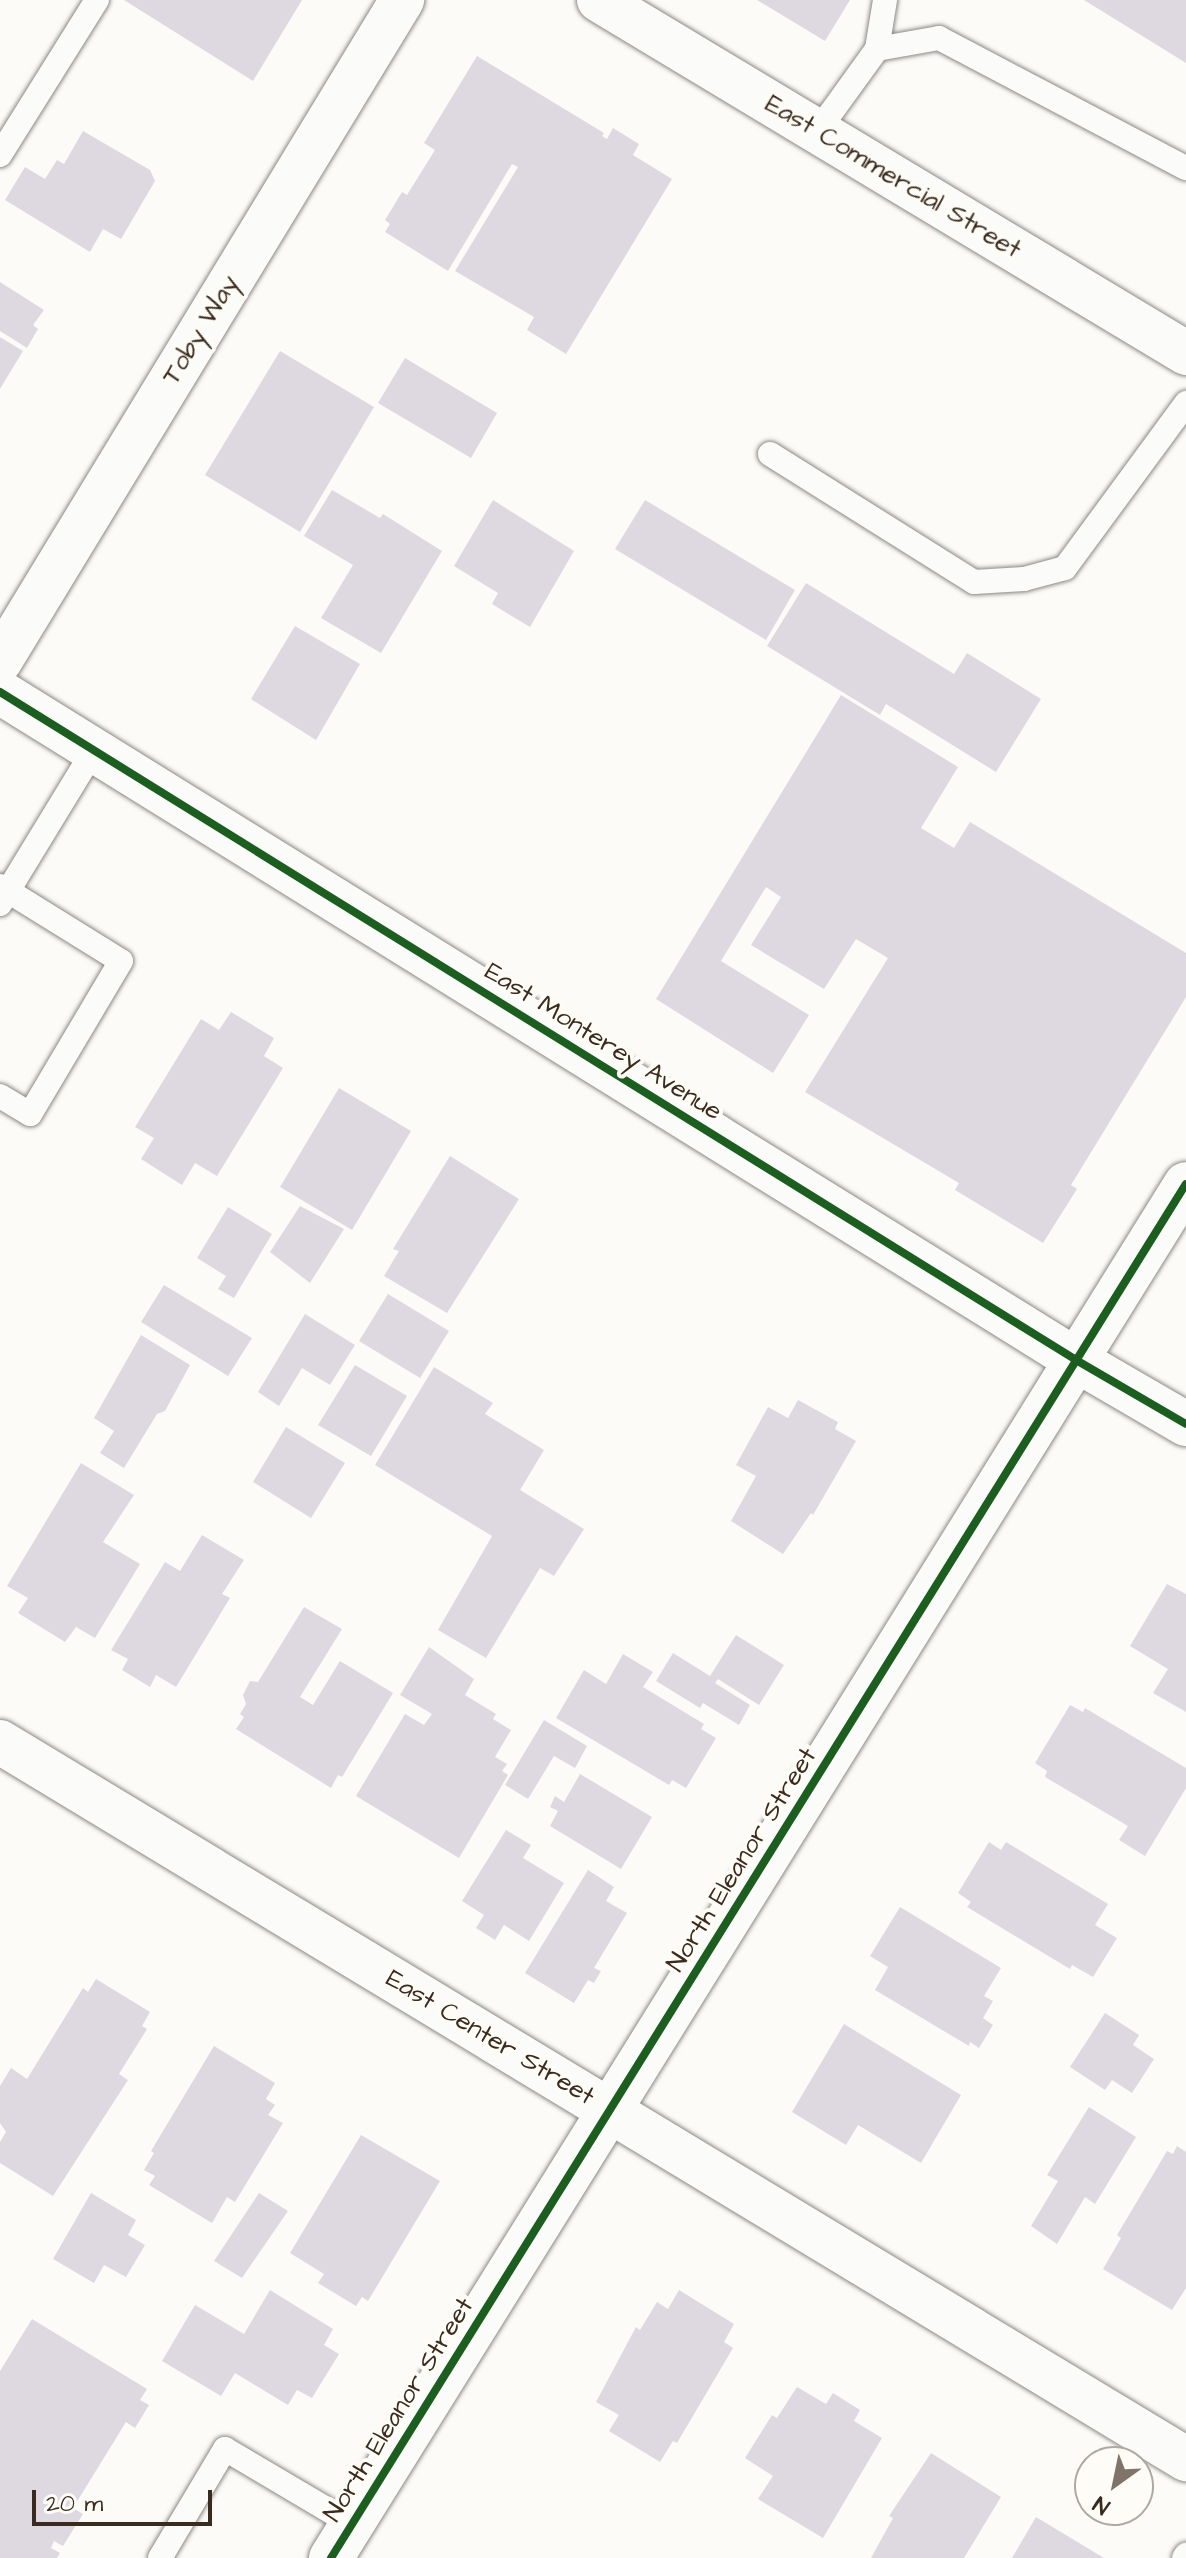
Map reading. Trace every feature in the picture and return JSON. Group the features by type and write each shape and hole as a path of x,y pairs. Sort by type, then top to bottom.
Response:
{"street":[{"name":"Toby Way","path":"0,661 402,0"},
{"name":"East Commercial Street","path":"599,0 1186,353"},
{"name":"East Monterey Avenue","path":"0,692 1076,1360 1186,1424"},
{"name":"North Eleanor Street","path":"338,2549 1186,1184"},
{"name":"East Center Street","path":"0,1742 1186,2459"}],"lane":[{"path":"0,155 97,0"},
{"path":"817,132 877,49 885,0"},
{"path":"877,49 939,38 1186,168"},
{"path":"770,454 974,582 1024,579 1065,568 1186,403"},
{"path":"0,1096 30,1114 121,961 3,893 94,750"},
{"path":"160,2558 225,2449 338,2549"}],"building":[{"path":"124,0 302,0 253,81"},
{"path":"757,0 850,0 825,41"},
{"path":"1084,0 1186,0 1186,63"},
{"path":"477,56 604,133 602,136 607,139 613,128 639,144 633,155 672,179 566,354 527,330 534,317 455,271 518,167 512,164 448,271 385,232 390,224 385,220 402,192 407,195 435,150 424,143"},
{"path":"83,131 150,170 155,181 121,239 103,229 90,252 5,200 25,167 45,179 57,160 64,164"},
{"path":"0,282 44,310 33,325 38,329 27,348 0,331"},
{"path":"0,337 23,351 0,389"},
{"path":"280,351 374,407 300,532 205,475"},
{"path":"405,358 497,413 471,458 378,403"},
{"path":"332,490 380,518 383,514 442,551 381,653 321,618 353,565 304,536"},
{"path":"493,500 574,551 530,627 492,604 498,593 454,566"},
{"path":"645,500 795,590 766,640 615,549"},
{"path":"806,583 954,674 967,653 1041,699 996,772 886,704 880,715 767,646"},
{"path":"295,626 360,664 316,740 251,699"},
{"path":"841,695 958,767 921,828 954,848 970,822 1186,953 1186,997 1071,1185 1077,1189 1043,1243 955,1190 959,1183 805,1092 888,958 856,939 824,989 751,945 781,897 766,887 721,961 809,1015 773,1073 656,999"},
{"path":"231,1012 274,1038 264,1056 283,1068 217,1176 195,1163 182,1185 141,1159 154,1138 135,1127 201,1019 219,1030"},
{"path":"339,1088 411,1131 352,1230 280,1187"},
{"path":"450,1156 519,1199 447,1313 384,1276 399,1251 393,1249"},
{"path":"300,1206 344,1229 310,1283 270,1252"},
{"path":"228,1207 272,1234 234,1298 218,1289 226,1276 197,1258"},
{"path":"164,1285 252,1338 228,1376 141,1322"},
{"path":"388,1294 449,1331 420,1378 359,1341"},
{"path":"305,1314 355,1345 330,1385 302,1368 279,1406 258,1392"},
{"path":"141,1335 190,1365 165,1411 157,1414 124,1468 100,1453 114,1431 94,1418"},
{"path":"355,1365 407,1396 371,1456 318,1425"},
{"path":"434,1367 493,1403 485,1414 544,1450 520,1490 584,1529 554,1576 540,1568 486,1658 438,1630 492,1536 375,1465"},
{"path":"798,1400 838,1422 835,1429 856,1441 813,1515 811,1513 783,1554 731,1521 756,1476 736,1465 768,1407 788,1418"},
{"path":"286,1427 345,1463 311,1518 253,1482"},
{"path":"81,1463 134,1495 103,1542 140,1564 95,1638 76,1627 65,1642 18,1613 28,1598 7,1586"},
{"path":"202,1535 244,1560 222,1594 230,1598 176,1687 156,1675 150,1687 122,1670 128,1659 111,1650 165,1562 180,1571"},
{"path":"1167,1584 1186,1594 1186,1712 1153,1693 1168,1669 1130,1646"},
{"path":"304,1607 342,1629 300,1697 313,1705 340,1661 393,1693 342,1777 338,1775 331,1788 236,1729 244,1717 240,1714 246,1704 243,1695 250,1681 258,1682"},
{"path":"736,1635 784,1665 759,1705 718,1679 715,1683 750,1705 739,1725 703,1703 700,1708 656,1681 673,1653 710,1676"},
{"path":"429,1647 474,1679 465,1695 496,1714 493,1719 511,1730 495,1757 507,1764 502,1771 508,1775 459,1858 356,1796 405,1714 424,1725 432,1714 400,1695"},
{"path":"623,1654 653,1672 643,1687 704,1724 701,1729 716,1738 686,1788 672,1780 669,1785 556,1718 584,1670 606,1684"},
{"path":"1070,1705 1083,1712 1085,1708 1186,1768 1186,1788 1145,1856 1119,1840 1128,1826 1045,1777 1047,1771 1035,1763"},
{"path":"544,1720 587,1746 575,1768 554,1756 528,1799 505,1785"},
{"path":"580,1774 652,1817 621,1869 550,1826 558,1811 550,1807 555,1796 564,1802"},
{"path":"506,1830 531,1845 523,1858 564,1883 529,1941 504,1925 495,1940 476,1928 484,1915 462,1901"},
{"path":"989,1842 1001,1850 1006,1842 1108,1904 1095,1925 1117,1938 1093,1977 1072,1965 1070,1969 967,1907 971,1902 958,1893"},
{"path":"588,1870 614,1887 606,1901 627,1913 594,1968 601,1971 594,1983 588,1980 574,2003 525,1973"},
{"path":"900,1907 1001,1968 984,1996 993,2001 983,2018 993,2025 979,2048 970,2042 969,2046 875,1990 888,1967 870,1956"},
{"path":"96,1979 150,2012 142,2026 147,2029 119,2074 128,2080 53,2196 0,2163 0,2142 6,2132 0,2123 0,2086 11,2068 27,2079 83,1988 88,1992"},
{"path":"1105,2013 1139,2035 1133,2045 1154,2059 1132,2093 1112,2080 1105,2090 1070,2067"},
{"path":"844,2024 961,2095 921,2163 858,2125 846,2145 792,2112"},
{"path":"214,2046 275,2083 266,2099 275,2105 268,2115 283,2123 235,2202 227,2197 212,2223 149,2185 155,2176 144,2170 154,2153 151,2151"},
{"path":"1089,2107 1136,2137 1095,2204 1085,2197 1057,2244 1031,2226 1058,2181 1047,2175"},
{"path":"361,2135 440,2181 368,2301 362,2297 356,2306 318,2283 324,2274 290,2253"},
{"path":"1177,2146 1186,2152 1186,2288 1172,2310 1103,2269 1121,2238 1117,2235 1167,2151 1173,2154"},
{"path":"91,2193 136,2220 128,2235 145,2245 126,2277 104,2265 94,2283 53,2259"},
{"path":"259,2193 288,2211 242,2278 214,2261"},
{"path":"270,2290 333,2329 324,2345 339,2354 312,2398 297,2390 288,2405 235,2373 221,2396 162,2361 195,2305 244,2334"},
{"path":"679,2290 734,2324 724,2342 733,2348 677,2443 673,2441 660,2462 609,2431 619,2415 596,2402 636,2327 640,2330 657,2302 668,2309"},
{"path":"32,2319 147,2389 140,2400 149,2405 135,2428 126,2422 73,2508 83,2514 63,2546 54,2541 51,2548 60,2553 57,2558 0,2558 0,2371"},
{"path":"797,2387 826,2404 833,2393 860,2410 854,2421 882,2438 823,2538 758,2499 773,2476 745,2458 772,2415 777,2418"},
{"path":"931,2453 1001,2497 964,2558 871,2558 893,2518 889,2516"},
{"path":"1036,2517 1104,2558 1012,2558"}],"cycle path":[{"path":"0,692 1076,1360 1186,1424"},
{"path":"331,2558 1186,1184"}]}
